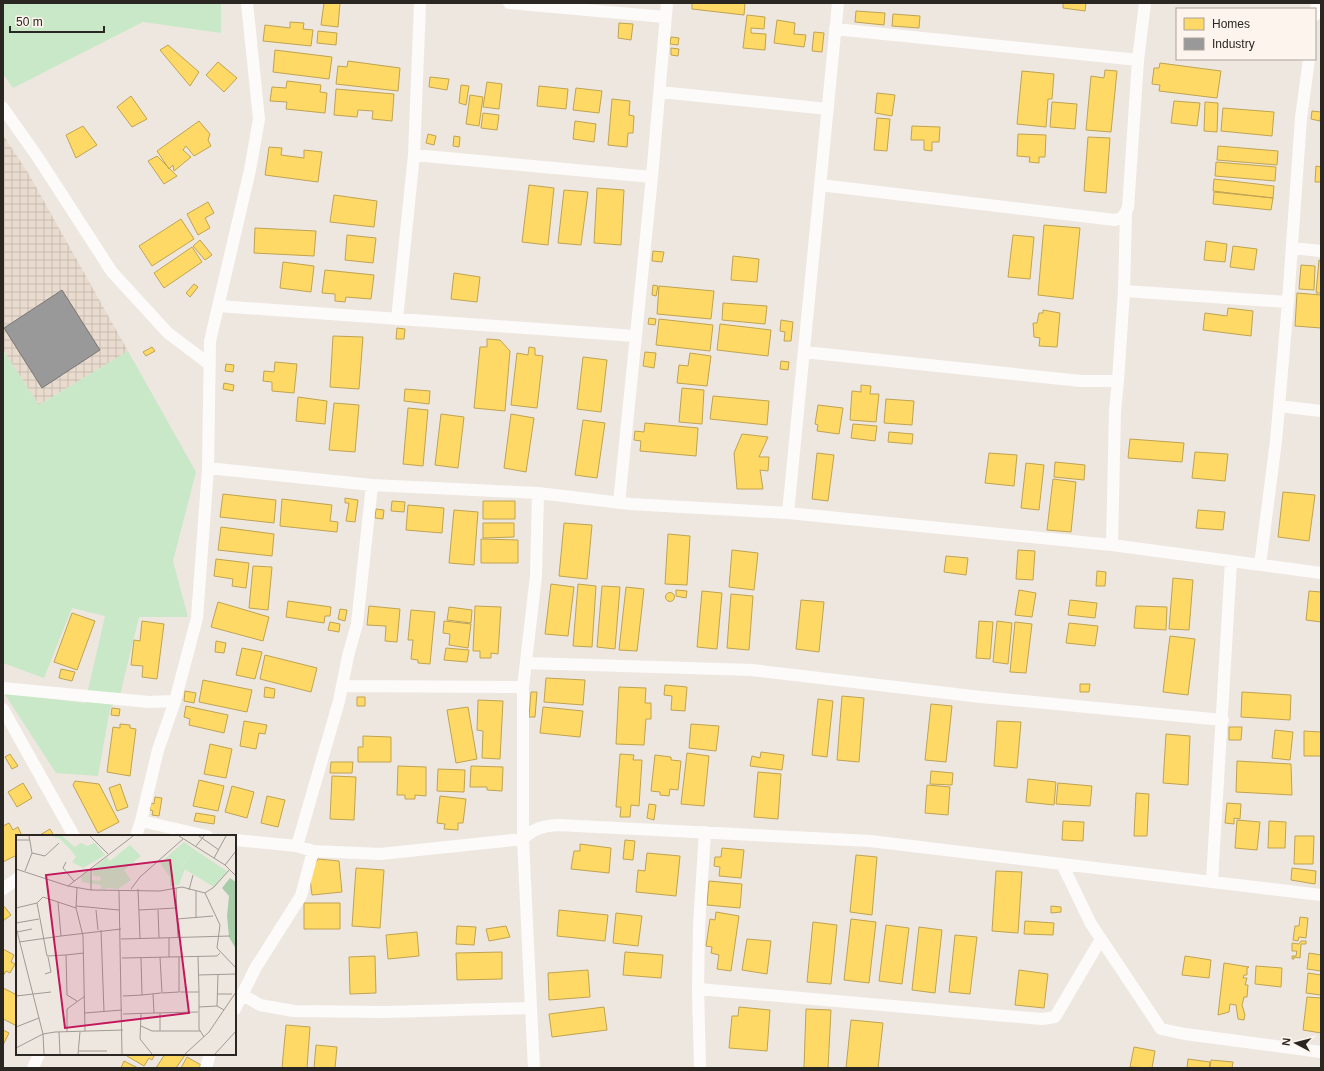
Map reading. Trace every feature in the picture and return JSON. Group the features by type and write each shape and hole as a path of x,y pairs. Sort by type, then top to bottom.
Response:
{"street":[{"path":"136,835 158,750 176,701 197,618 208,468 209,364 213,324 219,306 235,226 250,170 259,119 247,3"},
{"path":"397,319 414,155 420,3"},
{"path":"508,3 665,17"},
{"path":"618,503 652,177 666,3"},
{"path":"788,513 838,3"},
{"path":"1112,545 1115,410 1124,291 1126,214 1128,208 1138,60 1145,3"},
{"path":"835,29 1138,60"},
{"path":"1260,565 1279,406 1301,118 1309,60"},
{"path":"660,92 828,109"},
{"path":"3,108 37,156 112,272 168,333 209,364"},
{"path":"414,155 652,177"},
{"path":"820,185 1115,220 1122,218 1126,214"},
{"path":"1292,248 1321,251"},
{"path":"1124,291 1288,302"},
{"path":"219,306 635,336"},
{"path":"804,352 1081,380 1118,381"},
{"path":"1279,406 1321,411"},
{"path":"208,468 372,485 538,494 618,503 788,513 1112,545 1321,573"},
{"path":"297,846 342,686 357,624 372,485"},
{"path":"534,1068 523,839 523,687 536,576 538,494"},
{"path":"1212,881 1223,720 1231,562"},
{"path":"526,663 752,670 981,697 1223,720"},
{"path":"342,686 523,687"},
{"path":"3,688 56,691 149,702 176,701"},
{"path":"3,709 73,835"},
{"path":"141,821 203,835"},
{"path":"236,840 297,846 313,851 380,854 523,839 532,830 558,825 705,832 870,841 1321,895"},
{"path":"700,1068 698,989 699,926 705,832"},
{"path":"236,1007 256,967 301,896 313,851"},
{"path":"1062,864 1091,924 1161,1030 1321,1052"},
{"path":"3,889 16,880"},
{"path":"698,989 1042,1019 1055,1017 1101,939"},
{"path":"243,995 260,1005 294,1011 385,1012 531,1008"},
{"path":"33,1068 39,1055"},
{"path":"206,1068 210,1055"}],"shaded area":[{"path":"3,135 28,173 128,351 39,405 3,350"}],"green space":[{"path":"3,3 221,3 221,33 143,22 13,88 3,74"},
{"path":"3,350 39,405 128,351 196,472 173,561 188,617 139,617 120,695 110,709 98,776 56,773 4,693 85,703 105,616 72,608 44,678 3,663"}],"building: Homes":[{"path":"324,3 340,3 338,27 321,25"},
{"path":"692,3 745,3 744,15 692,9"},
{"path":"1063,3 1086,3 1085,11 1063,8"},
{"path":"856,11 885,13 884,25 855,22"},
{"path":"893,14 920,16 919,28 892,26"},
{"path":"747,15 765,17 764,29 751,28 751,33 766,34 765,50 743,48"},
{"path":"777,20 795,23 794,34 806,35 804,47 774,43"},
{"path":"290,22 304,23 303,29 313,30 311,46 263,41 265,25 290,28"},
{"path":"619,23 633,24 631,40 618,38"},
{"path":"318,31 337,33 336,45 317,43"},
{"path":"814,32 824,33 822,52 812,51"},
{"path":"671,37 679,38 678,45 670,44"},
{"path":"168,45 199,72 190,86 160,50"},
{"path":"671,48 679,49 678,56 671,55"},
{"path":"275,50 332,57 329,79 273,72"},
{"path":"348,61 400,68 398,91 336,84 338,66 347,67"},
{"path":"218,62 237,78 224,92 206,75"},
{"path":"1160,63 1221,71 1217,98 1159,91 1160,85 1152,84 1154,68 1159,68"},
{"path":"1105,70 1117,71 1111,132 1086,130 1091,76 1104,78"},
{"path":"1022,71 1054,74 1052,99 1048,99 1046,127 1017,124"},
{"path":"430,77 449,79 447,90 429,87"},
{"path":"287,81 321,85 320,92 327,93 325,113 286,109 287,102 270,101 272,87 286,88"},
{"path":"487,82 502,84 499,109 483,107"},
{"path":"461,85 469,86 466,105 459,103"},
{"path":"539,86 568,89 566,109 537,106"},
{"path":"576,88 602,91 599,113 573,110"},
{"path":"336,89 394,94 392,121 372,119 373,111 358,110 357,117 334,115"},
{"path":"877,93 895,95 892,116 875,113"},
{"path":"470,95 483,97 479,126 466,124"},
{"path":"131,96 147,119 132,127 117,107"},
{"path":"612,99 630,101 629,115 634,116 633,133 628,133 627,147 608,145"},
{"path":"1174,101 1200,103 1197,126 1171,123"},
{"path":"1052,102 1077,104 1075,129 1050,127"},
{"path":"1205,102 1218,103 1217,132 1204,131"},
{"path":"1223,108 1274,112 1272,136 1221,131"},
{"path":"1312,111 1321,112 1320,121 1311,119"},
{"path":"483,113 499,115 497,130 481,128"},
{"path":"877,118 890,119 887,151 874,150"},
{"path":"199,121 210,134 208,140 211,146 194,156 186,146 183,150 191,157 174,171 173,165 169,169 157,151"},
{"path":"575,121 596,124 594,142 573,139"},
{"path":"83,126 97,145 76,158 66,135"},
{"path":"912,126 940,127 939,142 932,142 932,151 924,150 924,140 911,140"},
{"path":"428,134 436,136 434,145 426,143"},
{"path":"1018,134 1046,135 1045,157 1039,157 1039,163 1029,162 1030,157 1017,156"},
{"path":"454,136 460,137 459,147 453,146"},
{"path":"1088,137 1110,138 1106,193 1084,191"},
{"path":"1218,146 1278,151 1277,165 1217,160"},
{"path":"269,147 282,148 281,155 304,158 304,150 322,152 318,182 265,175"},
{"path":"157,156 177,176 164,184 148,161"},
{"path":"1216,162 1276,167 1275,181 1215,176"},
{"path":"1316,166 1321,167 1321,182 1315,182"},
{"path":"1214,179 1274,186 1273,198 1213,191"},
{"path":"529,185 554,188 548,245 522,242"},
{"path":"597,188 624,190 621,245 594,243"},
{"path":"564,190 588,192 581,245 558,243"},
{"path":"1214,192 1273,198 1271,210 1213,204"},
{"path":"334,195 377,201 374,227 330,222"},
{"path":"208,202 214,213 205,218 210,228 198,235 187,214"},
{"path":"181,219 194,239 152,266 139,246"},
{"path":"1044,225 1080,228 1073,299 1038,295"},
{"path":"255,228 316,231 314,256 254,253"},
{"path":"347,235 376,238 373,263 345,260"},
{"path":"1013,235 1034,237 1030,279 1008,277"},
{"path":"200,240 212,255 205,260 193,246"},
{"path":"1206,241 1227,244 1225,262 1204,260"},
{"path":"1233,246 1257,249 1254,270 1230,267"},
{"path":"192,247 202,262 164,288 154,273"},
{"path":"653,251 664,252 662,262 652,261"},
{"path":"733,256 759,259 757,282 731,280"},
{"path":"1319,260 1321,261 1321,293 1316,293"},
{"path":"283,262 314,266 311,292 280,288"},
{"path":"1301,265 1315,266 1314,290 1299,289"},
{"path":"325,270 374,275 371,299 346,297 345,302 335,301 335,294 322,293"},
{"path":"454,273 480,277 477,302 451,299"},
{"path":"194,284 198,287 190,297 186,293"},
{"path":"653,285 658,286 656,296 652,295"},
{"path":"659,286 714,291 711,319 657,314"},
{"path":"1297,293 1321,295 1321,328 1295,326"},
{"path":"723,303 767,306 765,324 722,320"},
{"path":"1228,308 1253,311 1251,336 1203,330 1205,313 1227,316"},
{"path":"1043,310 1060,313 1057,347 1039,346 1040,338 1034,337 1033,323 1037,323 1039,313 1043,313"},
{"path":"649,318 656,319 655,325 648,324"},
{"path":"659,319 713,325 710,351 656,345"},
{"path":"781,320 793,322 791,341 784,341 785,332 780,331"},
{"path":"720,324 771,330 768,356 717,350"},
{"path":"397,328 405,329 404,339 396,339"},
{"path":"333,336 363,337 359,389 330,387"},
{"path":"487,339 500,340 510,351 505,411 474,408 480,347 487,347"},
{"path":"152,347 155,351 146,356 143,352"},
{"path":"529,347 535,348 535,355 543,356 537,408 511,405 517,353 528,355"},
{"path":"645,352 656,353 654,368 643,366"},
{"path":"690,353 711,356 707,386 677,383 679,365 688,366"},
{"path":"583,357 607,360 601,412 577,409"},
{"path":"781,361 789,362 788,370 780,369"},
{"path":"275,362 297,364 294,393 272,391 272,382 263,381 264,371 274,372"},
{"path":"226,364 234,365 233,372 225,371"},
{"path":"224,383 234,385 233,391 223,389"},
{"path":"861,385 871,386 870,394 879,394 876,422 850,420 852,391 861,392"},
{"path":"682,388 704,390 702,424 679,422"},
{"path":"405,389 430,391 429,404 404,401"},
{"path":"713,396 769,401 767,425 710,419"},
{"path":"298,397 327,401 325,424 296,421"},
{"path":"886,399 914,401 912,425 884,423"},
{"path":"334,403 359,405 355,452 329,450"},
{"path":"818,405 843,408 839,434 817,431 818,425 815,424"},
{"path":"408,408 428,410 423,466 403,464"},
{"path":"441,414 464,417 458,468 435,465"},
{"path":"511,414 534,418 526,472 504,468"},
{"path":"583,420 605,423 597,478 575,475"},
{"path":"645,423 698,428 696,456 640,451 641,441 634,440 635,431 644,432"},
{"path":"853,424 877,426 875,441 851,438"},
{"path":"889,432 913,434 912,444 888,442"},
{"path":"742,434 768,437 759,457 769,457 768,471 760,470 763,489 737,489 734,453"},
{"path":"1130,439 1184,443 1182,462 1128,458"},
{"path":"1195,452 1228,454 1225,481 1192,478"},
{"path":"817,453 834,455 828,501 812,499"},
{"path":"989,453 1017,455 1014,486 985,483"},
{"path":"1055,462 1085,465 1084,480 1054,477"},
{"path":"1026,463 1044,465 1039,510 1021,508"},
{"path":"1053,479 1076,482 1071,532 1047,530"},
{"path":"1283,492 1315,495 1309,541 1278,537"},
{"path":"223,494 276,500 274,523 220,517"},
{"path":"345,498 358,500 355,522 346,521 349,503 345,503"},
{"path":"282,499 332,505 330,521 338,522 337,532 280,526"},
{"path":"392,501 405,502 404,512 391,511"},
{"path":"483,501 515,501 515,519 483,519"},
{"path":"408,505 444,508 442,533 406,530"},
{"path":"376,509 384,510 383,519 375,518"},
{"path":"454,510 478,512 474,565 449,563"},
{"path":"1198,510 1225,512 1223,530 1196,528"},
{"path":"483,523 514,523 514,537 483,538"},
{"path":"564,523 592,525 587,579 559,576"},
{"path":"221,527 274,534 272,556 218,550"},
{"path":"668,534 690,536 687,585 665,584"},
{"path":"481,539 518,540 518,563 481,563"},
{"path":"732,550 758,553 754,590 729,587"},
{"path":"1018,550 1035,551 1033,580 1016,579"},
{"path":"946,556 968,558 966,575 944,572"},
{"path":"216,559 249,563 246,588 232,586 233,579 214,576"},
{"path":"253,566 272,567 268,610 249,608"},
{"path":"1097,571 1106,572 1105,586 1096,586"},
{"path":"1173,578 1193,580 1189,630 1169,629"},
{"path":"551,584 574,587 568,636 545,634"},
{"path":"578,584 596,586 592,647 573,646"},
{"path":"602,586 620,587 615,649 597,647"},
{"path":"626,587 644,589 637,651 619,650"},
{"path":"676,590 687,591 686,598 676,596"},
{"path":"1019,590 1036,593 1032,617 1015,615"},
{"path":"702,591 722,593 717,649 697,647"},
{"path":"1309,591 1321,592 1321,622 1306,620"},
{"path":"668,593 672,593 674,597 672,601 668,601 666,599 666,595"},
{"path":"731,594 753,596 749,650 727,648"},
{"path":"801,600 824,602 819,652 796,649"},
{"path":"1070,600 1097,603 1095,618 1068,615"},
{"path":"288,601 331,607 330,616 325,616 324,623 286,617"},
{"path":"218,602 269,617 263,641 211,627"},
{"path":"369,606 400,609 397,642 385,641 386,626 367,625"},
{"path":"475,606 501,607 498,654 491,653 491,658 480,658 480,651 473,651"},
{"path":"1136,606 1167,607 1166,630 1134,628"},
{"path":"449,607 472,610 471,623 447,620"},
{"path":"340,609 347,610 345,621 338,619"},
{"path":"411,610 435,612 430,664 418,663 418,660 411,659 413,640 408,640"},
{"path":"72,613 95,621 77,670 54,662"},
{"path":"142,621 164,624 157,679 142,677 143,666 131,665 134,640 140,641"},
{"path":"444,621 471,624 468,648 449,645 450,634 443,633"},
{"path":"979,621 993,622 990,659 976,658"},
{"path":"997,621 1012,623 1008,664 993,662"},
{"path":"330,622 340,624 339,632 328,630"},
{"path":"1015,622 1032,624 1026,673 1010,672"},
{"path":"1069,623 1098,626 1095,646 1066,643"},
{"path":"1170,636 1195,639 1188,695 1163,692"},
{"path":"216,641 226,643 224,653 215,652"},
{"path":"242,648 262,652 255,679 236,675"},
{"path":"446,648 469,650 467,662 444,660"},
{"path":"265,655 317,668 311,692 260,679"},
{"path":"61,669 75,672 72,681 59,678"},
{"path":"546,678 585,680 583,705 544,702"},
{"path":"203,680 252,690 247,712 199,702"},
{"path":"1080,684 1090,684 1089,692 1080,692"},
{"path":"665,685 687,687 685,711 671,710 672,696 664,695"},
{"path":"265,687 275,689 274,698 264,697"},
{"path":"619,687 646,688 645,703 651,703 651,719 646,719 644,745 616,744"},
{"path":"185,691 196,693 194,703 184,701"},
{"path":"531,692 537,692 535,717 529,717"},
{"path":"1242,692 1291,695 1290,720 1241,717"},
{"path":"842,696 864,698 859,762 837,760"},
{"path":"357,697 365,697 365,706 357,706"},
{"path":"818,699 833,701 827,757 812,755"},
{"path":"478,700 503,701 500,759 482,758 483,731 477,730"},
{"path":"931,704 952,706 946,762 925,760"},
{"path":"186,706 228,715 224,733 189,725 190,719 184,717"},
{"path":"468,707 477,759 456,763 447,710"},
{"path":"543,707 583,711 580,737 540,733"},
{"path":"112,708 120,709 119,716 111,715"},
{"path":"244,721 267,725 265,734 259,733 256,749 240,746"},
{"path":"997,721 1021,722 1017,768 994,766"},
{"path":"120,724 130,725 130,728 136,729 130,776 107,772 113,727 120,728"},
{"path":"691,724 719,726 716,751 689,748"},
{"path":"1229,727 1242,727 1241,740 1229,740"},
{"path":"1275,730 1293,732 1290,760 1272,758"},
{"path":"1304,731 1321,732 1321,756 1304,756"},
{"path":"1166,734 1190,736 1188,785 1163,783"},
{"path":"363,736 391,737 391,762 358,762 358,747 363,747"},
{"path":"210,744 232,749 226,778 204,774"},
{"path":"761,752 784,755 782,770 750,766 752,756 760,758"},
{"path":"687,753 709,756 704,806 681,804"},
{"path":"10,754 18,766 12,769 5,757"},
{"path":"620,754 634,755 633,760 642,760 639,806 631,805 630,817 620,817 621,807 616,807"},
{"path":"655,755 671,757 671,760 681,761 678,790 670,789 669,796 660,795 660,792 651,791"},
{"path":"1237,761 1291,764 1292,795 1236,792"},
{"path":"331,762 353,762 352,773 330,773"},
{"path":"398,766 426,767 426,796 415,795 415,799 405,799 405,795 397,795"},
{"path":"471,766 503,767 502,791 487,790 487,787 470,787"},
{"path":"438,769 465,770 464,792 437,791"},
{"path":"931,771 953,773 952,785 930,784"},
{"path":"758,772 781,774 778,819 754,817"},
{"path":"332,776 356,777 354,820 330,819"},
{"path":"1028,779 1056,782 1054,805 1026,802"},
{"path":"199,780 224,786 218,811 193,806"},
{"path":"75,781 99,784 119,822 98,833 73,785"},
{"path":"23,783 32,798 17,807 8,792"},
{"path":"1058,783 1092,786 1090,806 1056,804"},
{"path":"120,784 128,807 117,811 109,788"},
{"path":"927,785 950,787 948,815 925,813"},
{"path":"232,786 254,792 247,818 225,812"},
{"path":"1136,793 1149,794 1147,836 1134,836"},
{"path":"267,796 285,800 278,827 261,823"},
{"path":"440,796 466,799 463,823 458,823 458,830 444,829 445,824 437,823"},
{"path":"155,797 162,798 159,816 152,815 153,811 150,810 151,803 154,804"},
{"path":"1227,803 1241,804 1240,819 1234,818 1234,824 1225,823"},
{"path":"649,804 656,805 654,820 647,818"},
{"path":"196,813 215,816 214,824 194,821"},
{"path":"1237,820 1260,822 1257,850 1235,848"},
{"path":"1063,821 1084,822 1083,841 1062,840"},
{"path":"1269,821 1286,822 1285,848 1268,848"},
{"path":"9,823 13,830 18,827 22,835 16,835 16,856 3,862 3,826"},
{"path":"50,829 53,835 40,835"},
{"path":"1295,836 1314,836 1313,864 1294,864"},
{"path":"625,840 635,841 633,860 623,859"},
{"path":"580,844 611,848 609,873 571,869 574,851 580,851"},
{"path":"722,848 744,850 741,878 719,876 720,867 714,866 715,857 721,857"},
{"path":"647,853 680,856 676,896 636,892 638,870 645,871"},
{"path":"856,855 877,857 872,915 850,912"},
{"path":"318,859 339,861 342,892 312,895 309,871"},
{"path":"356,868 384,870 380,928 352,926"},
{"path":"1292,868 1316,871 1315,884 1291,880"},
{"path":"996,871 1022,872 1018,933 992,931"},
{"path":"709,881 742,884 740,908 707,905"},
{"path":"304,903 340,903 340,929 304,929"},
{"path":"3,905 11,915 3,921"},
{"path":"1051,906 1061,907 1061,912 1051,913"},
{"path":"559,910 608,915 605,941 557,936"},
{"path":"716,912 739,916 731,971 717,969 719,955 711,953 712,947 706,946 710,919 715,920"},
{"path":"616,913 642,916 638,946 613,943"},
{"path":"1300,917 1308,918 1306,938 1299,937 1298,941 1293,940 1295,926 1299,926"},
{"path":"851,919 876,922 869,983 844,980"},
{"path":"1025,921 1054,923 1053,935 1024,934"},
{"path":"813,922 837,925 831,984 807,982"},
{"path":"886,925 909,928 902,984 879,981"},
{"path":"457,926 476,927 474,945 456,944"},
{"path":"506,926 510,937 489,941 486,929"},
{"path":"919,927 942,930 935,993 912,990"},
{"path":"417,932 419,956 388,959 386,935"},
{"path":"955,935 977,937 970,994 949,992"},
{"path":"747,939 771,941 767,974 742,970"},
{"path":"1301,941 1306,941 1306,944 1301,944 1300,958 1294,957 1294,959 1292,959 1292,956 1296,956 1297,951 1292,951 1292,943 1299,944"},
{"path":"3,949 14,955 11,962 15,964 10,973 6,971 3,976"},
{"path":"502,952 502,979 457,980 456,953"},
{"path":"625,952 663,955 661,978 623,975"},
{"path":"1309,953 1321,955 1321,971 1307,969"},
{"path":"375,956 376,993 350,994 349,957"},
{"path":"1185,956 1211,960 1209,978 1182,975"},
{"path":"1224,963 1249,967 1247,968 1247,975 1244,975 1243,978 1247,978 1245,985 1248,985 1247,997 1244,997 1242,1005 1245,1015 1244,1020 1238,1019 1236,1005 1230,1004 1229,1012 1218,1015"},
{"path":"1256,966 1282,968 1281,987 1255,984"},
{"path":"588,970 590,997 549,1000 548,973"},
{"path":"1019,970 1048,974 1044,1008 1015,1005"},
{"path":"1308,973 1321,975 1321,995 1306,993"},
{"path":"3,988 16,994 16,1026 3,1019"},
{"path":"1307,997 1321,998 1321,1033 1303,1030"},
{"path":"604,1007 607,1030 552,1037 549,1014"},
{"path":"739,1007 770,1010 767,1051 729,1048 732,1016 738,1016"},
{"path":"806,1009 831,1010 828,1068 804,1068"},
{"path":"851,1020 883,1023 878,1068 846,1068"},
{"path":"286,1025 310,1027 307,1068 282,1068"},
{"path":"3,1030 9,1033 3,1045"},
{"path":"316,1045 337,1047 335,1068 314,1068"},
{"path":"1134,1047 1155,1051 1152,1068 1130,1067"},
{"path":"154,1055 152,1060 149,1058 144,1066 127,1056"},
{"path":"164,1055 185,1055 176,1068 156,1068"},
{"path":"187,1057 201,1065 199,1068 181,1068"},
{"path":"1188,1059 1210,1062 1209,1068 1187,1068"},
{"path":"1211,1060 1233,1062 1232,1068 1210,1068"},
{"path":"124,1061 138,1068 121,1068"}],"building: Industry":[{"path":"62,290 100,350 42,388 4,328"}]}
